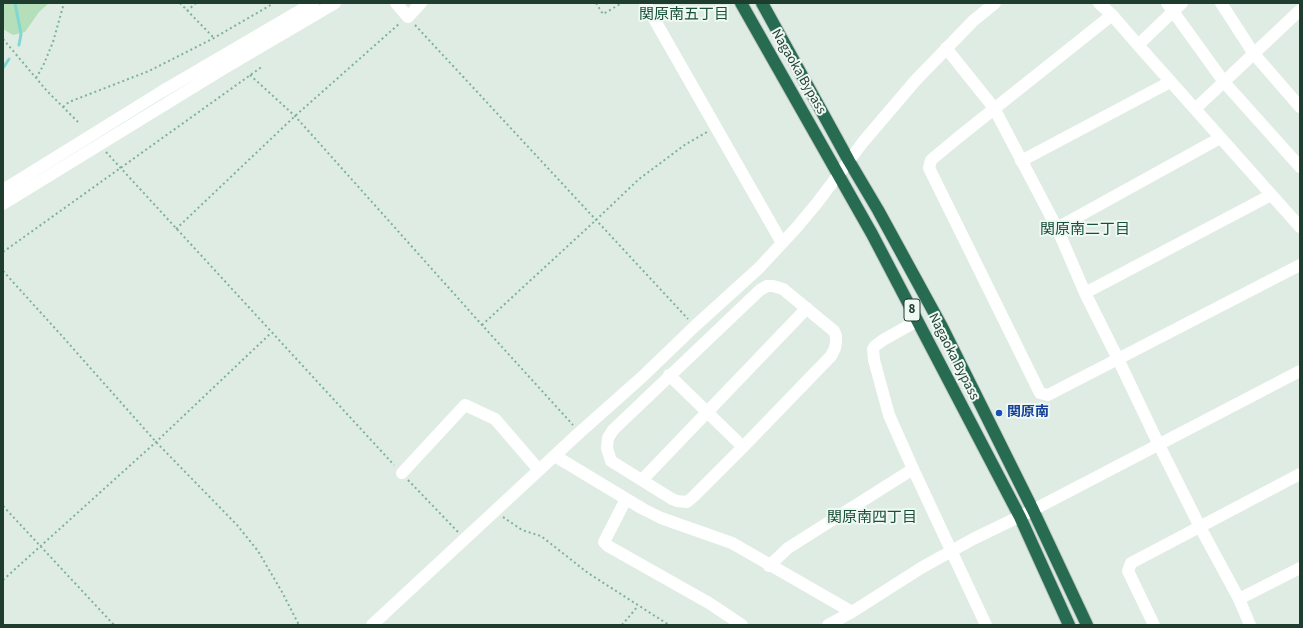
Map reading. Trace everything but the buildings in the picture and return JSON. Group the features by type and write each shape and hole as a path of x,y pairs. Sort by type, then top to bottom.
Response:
{"highway":[{"name":"Nagaoka Bypass","path":"741,3 872,234 1020,517 1069,625"},
{"name":"Nagaoka Bypass","path":"762,3 942,327 1033,510 1087,625"}],"street":[{"path":"3,190 161,92 313,3"},
{"path":"3,204 223,69 335,3"},
{"path":"396,3 408,17 421,3"},
{"path":"645,3 782,243"},
{"path":"372,625 579,432 642,377 759,268 798,227 868,136 915,81 946,48 995,3"},
{"path":"1099,3 1112,15 1300,227"},
{"path":"1221,3 1254,54 1300,107"},
{"path":"1138,45 1174,6 1224,82 1300,167"},
{"path":"1195,109 1300,10"},
{"path":"1112,15 931,160 929,168 1040,393 1048,396 1300,265"},
{"path":"946,48 994,108 1057,228 1085,292 1159,445 1200,527 1239,599 1250,625"},
{"path":"1021,161 1170,82"},
{"path":"1057,228 1220,138"},
{"path":"1085,292 1271,195"},
{"path":"767,286 779,287 789,293 834,331 836,336 835,348 831,356 687,502 677,502 611,461 606,448 608,438 613,430 669,375 760,290 767,286"},
{"path":"642,480 807,308"},
{"path":"917,321 875,346 873,349 874,360 889,415 986,625"},
{"path":"828,625 852,612 921,568 1300,371"},
{"path":"669,375 742,447"},
{"path":"402,473 465,405 495,419 539,470"},
{"path":"554,456 661,518 732,543 769,566 852,612"},
{"path":"769,566 788,548 913,469"},
{"path":"1154,625 1128,571 1131,563 1300,474"},
{"path":"626,499 604,542 608,546 710,603 742,625"},
{"path":"1239,599 1300,568"}],"path":[{"path":"36,78 43,66 53,42 64,3"},
{"path":"180,3 214,38"},
{"path":"187,11 196,3"},
{"path":"63,107 70,102 149,71 214,38 274,3"},
{"path":"596,3 603,14 622,3"},
{"path":"176,229 295,116 408,17 695,326"},
{"path":"3,40 36,78 80,124"},
{"path":"3,252 263,66"},
{"path":"250,75 295,116 579,432"},
{"path":"482,325 639,179 686,144 716,126"},
{"path":"105,151 271,333 464,539"},
{"path":"3,271 156,442 237,525 258,551 300,625"},
{"path":"3,580 156,442 271,333"},
{"path":"3,506 114,625"},
{"path":"497,510 506,519 522,530 541,536 588,573 669,625"},
{"path":"622,625 638,606"}],"green space":[{"path":"3,3 49,3 39,12 25,32 13,35 3,28"}],"waterway":[{"path":"15,3 21,34 19,45"},
{"path":"3,68 9,59"}],"place":[{"name":"関原南","path":"999,413"}],"district":[{"name":"関原南五丁目","path":"684,16"},
{"name":"関原南二丁目","path":"1085,231"},
{"name":"関原南四丁目","path":"872,519"}]}
